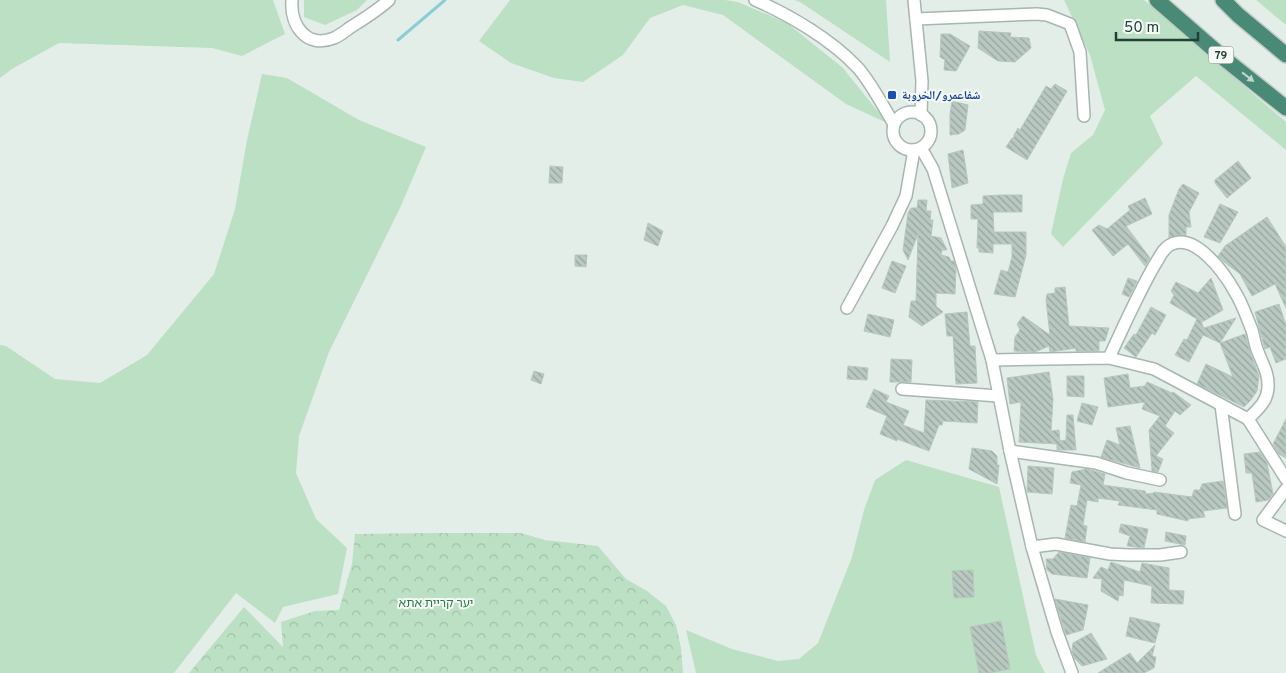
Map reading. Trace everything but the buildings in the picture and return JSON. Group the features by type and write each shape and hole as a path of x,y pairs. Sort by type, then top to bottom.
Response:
{"highway":[{"name":"79","path":"1158,0 1226,60 1286,108"},
{"path":"1223,0 1286,55"}],"street":[{"path":"292,0 293,18 296,27 303,35 317,40 334,38 382,7 389,0"},
{"path":"755,0 801,24 859,69 894,124 893,135 898,145 903,148 918,149 933,169 992,360 998,396 1032,547 1057,632 1072,673"},
{"path":"914,0 922,81 921,115"},
{"path":"916,19 1037,14 1047,15 1070,24 1080,52 1084,116"},
{"path":"847,308 892,226 906,196 918,149 929,138 929,125 921,115 915,113 903,115 894,124"},
{"path":"1109,358 1139,292 1163,251 1170,245 1178,242 1190,244 1213,261 1236,292 1258,352 1267,370 1268,388 1264,403 1248,419"},
{"path":"992,360 1109,358 1154,369 1248,419 1286,479"},
{"path":"902,389 998,396"},
{"path":"1221,405 1234,514"},
{"path":"1010,451 1096,463 1127,474 1160,480"},
{"path":"1286,489 1263,520 1286,532"},
{"path":"1032,547 1056,544 1110,554 1160,555 1180,552"}],"green space":[{"path":"0,0 273,0 285,34 242,56 212,48 59,43 12,69 0,78"},
{"path":"304,0 367,0 357,10 325,25 304,17"},
{"path":"510,0 725,0 738,2 787,23 843,68 887,123 846,104 723,15 683,5 650,18 623,55 583,82 554,78 511,63 479,41"},
{"path":"794,0 886,0 890,62 800,2"},
{"path":"1064,0 1144,0 1286,122 1286,150 1196,76 1150,116 1163,144 1063,247 1051,234 1063,179 1071,153 1093,135 1105,110 1090,55"},
{"path":"1256,0 1286,0 1286,25"},
{"path":"262,74 287,78 359,120 426,147 400,208 329,352 299,436 296,473 316,519 347,548 338,594 283,607 275,623 236,593 174,673 0,673 0,345 6,346 55,379 100,383 147,355 214,274 235,209 247,140"},
{"path":"906,460 999,487 1036,655 1045,673 696,673 686,630 732,649 778,661 799,659 818,643 852,557 864,510 875,480"},
{"name":"יער קריית אתא","path":"521,533 545,540 598,546 626,579 647,591 666,606 676,625 681,648 683,673 189,673 244,607 283,647 281,622 315,611 339,610 352,564 355,534"}],"waterway":[{"path":"398,40 445,0"}],"place":[{"name":"شفاعمرو/الخروبة","path":"892,95"}]}
